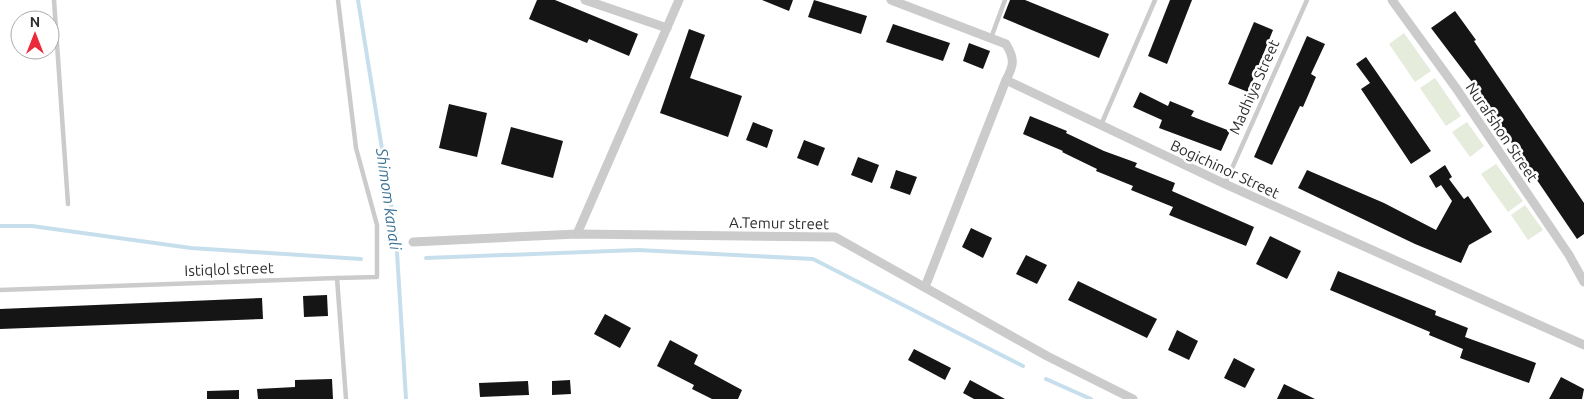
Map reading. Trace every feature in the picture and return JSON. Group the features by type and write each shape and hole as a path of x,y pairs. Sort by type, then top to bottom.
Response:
{"street":[{"path":"586,0 667,28"},
{"path":"577,234 679,0"},
{"path":"891,0 1006,44 1013,56 1014,66 1006,80 925,287"},
{"name":"Nurafshon Street","path":"1392,0 1467,104 1569,255 1584,282"},
{"name":"Bogichinor Street","path":"1006,80 1225,184 1584,345"},
{"name":"A.Temur street","path":"413,242 577,234 835,237 1047,356 1134,399"}],"lane":[{"path":"54,0 68,204"},
{"name":"Istiqlol street","path":"0,290 378,277 378,225 356,148 338,0"},
{"path":"991,38 1005,0"},
{"path":"1101,125 1155,0"},
{"name":"Madhiya Street","path":"1225,184 1307,0"},
{"path":"337,278 346,399"}],"green space":[{"path":"1404,33 1431,71 1415,82 1389,44"},
{"path":"1435,78 1461,116 1446,126 1420,88"},
{"path":"1467,122 1484,146 1470,157 1452,132"},
{"path":"1496,164 1523,201 1508,212 1481,174"},
{"path":"1525,205 1543,230 1528,240 1511,215"}],"building":[{"path":"537,0 555,0 638,34 629,56 589,39 587,43 529,19"},
{"path":"762,0 793,0 789,11"},
{"path":"814,0 867,16 861,34 808,17"},
{"path":"1010,0 1025,0 1109,34 1099,58 1003,18"},
{"path":"1170,0 1192,0 1167,64 1148,56"},
{"path":"1455,11 1584,203 1584,234 1577,239 1486,105 1482,108 1467,85 1472,82 1431,28"},
{"path":"1254,22 1273,30 1248,92 1228,84"},
{"path":"893,24 950,43 943,61 886,42"},
{"path":"689,29 705,35 690,78 742,96 728,137 660,113"},
{"path":"1307,36 1325,44 1311,74 1316,77 1303,107 1300,106 1272,165 1254,157"},
{"path":"969,43 990,51 983,69 963,61"},
{"path":"1366,57 1431,151 1411,164 1361,89 1370,83 1356,64"},
{"path":"1140,92 1168,106 1170,101 1194,111 1191,116 1230,131 1221,151 1159,128 1162,120 1133,107"},
{"path":"449,104 487,113 477,157 439,148"},
{"path":"1030,116 1067,131 1066,133 1104,151 1137,163 1135,167 1175,183 1172,191 1254,227 1246,246 1169,215 1173,207 1131,190 1133,186 1096,171 1097,169 1063,151 1023,134"},
{"path":"753,122 773,130 767,148 746,140"},
{"path":"511,127 563,141 553,178 501,164"},
{"path":"804,140 825,148 818,166 797,158"},
{"path":"858,157 879,165 872,183 851,175"},
{"path":"1445,165 1452,177 1449,179 1464,199 1468,196 1492,232 1469,245 1461,263 1415,244 1298,188 1307,170 1384,203 1436,230 1452,201 1441,185 1436,188 1429,176"},
{"path":"896,170 917,177 910,195 890,188"},
{"path":"971,228 992,238 983,258 962,247"},
{"path":"1270,236 1301,251 1287,279 1256,264"},
{"path":"1026,255 1047,265 1037,284 1016,274"},
{"path":"1338,271 1436,311 1435,315 1468,328 1465,337 1536,363 1529,383 1460,358 1463,349 1429,335 1430,332 1330,290"},
{"path":"1078,281 1157,319 1147,338 1068,300"},
{"path":"327,295 328,316 304,317 303,296"},
{"path":"262,298 263,319 0,329 0,309"},
{"path":"605,314 631,328 620,348 594,334"},
{"path":"1177,330 1198,341 1189,360 1168,350"},
{"path":"670,340 698,355 694,364 742,390 738,399 712,399 692,389 694,385 657,366"},
{"path":"914,349 951,368 945,380 908,360"},
{"path":"1234,358 1255,369 1245,388 1224,378"},
{"path":"1561,377 1584,389 1582,399 1549,399"},
{"path":"332,379 333,399 258,399 257,389 295,387 295,380"},
{"path":"570,380 571,394 552,395 552,381"},
{"path":"970,380 1005,399 974,399 963,393"},
{"path":"528,381 529,395 480,397 479,383"},
{"path":"1284,384 1315,399 1277,399"},
{"path":"239,390 239,399 207,399 207,391"}],"waterway":[{"name":"Shimom kanali","path":"358,0 396,236 406,399"},
{"path":"0,226 32,226 191,248 361,259"},
{"path":"426,258 638,250 813,259 1023,366"},
{"path":"1046,379 1091,399"}]}
